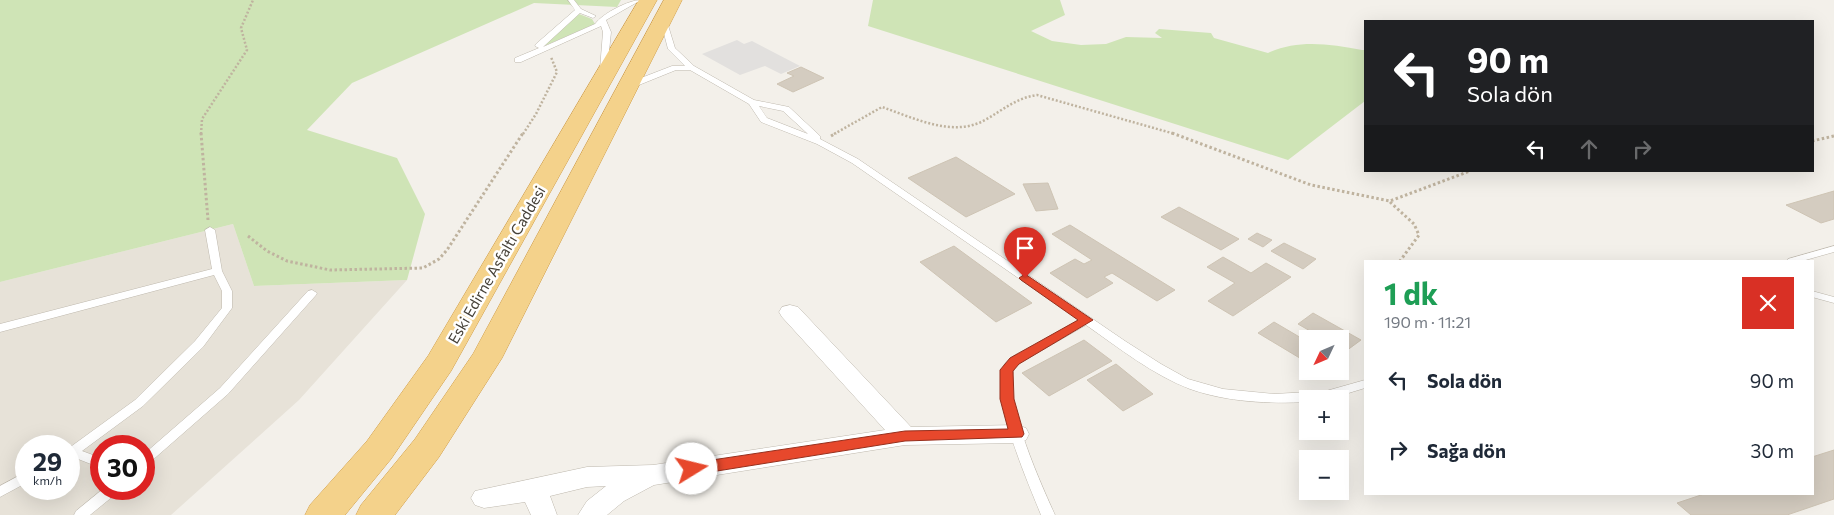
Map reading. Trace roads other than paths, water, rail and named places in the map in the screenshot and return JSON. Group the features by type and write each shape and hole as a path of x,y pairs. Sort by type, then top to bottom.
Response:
{"highway":[{"name":"Eski Edirne Asfaltı Caddesi","path":"323,515 378,450 440,363 662,6"},
{"name":"Eski Edirne Asfaltı Caddesi","path":"374,515 427,448 486,358 616,82"}],"street":[{"path":"790,312 905,436"},
{"path":"484,498 534,490 587,477 653,475 905,436 1017,434"},
{"path":"591,515 614,494 628,485 653,475"},
{"path":"534,490 544,515"}],"lane":[{"path":"571,0 579,10 593,16"},
{"path":"518,60 598,25 602,19 638,0"},
{"path":"662,6 668,43 676,55 691,68 752,102 786,109 820,142"},
{"path":"536,51 579,10"},
{"path":"602,19 607,32 616,82 691,68"},
{"path":"752,102 764,120 820,142 855,161 1165,372 1194,386 1213,392 1303,398 1329,394 1364,384"},
{"path":"80,446 139,403 199,344 228,308 227,291 218,271 210,230"},
{"path":"1796,260 1834,249"},
{"path":"0,328 218,271"},
{"path":"155,451 224,391 312,293"},
{"path":"1814,295 1834,300"},
{"path":"1048,515 1017,434 1007,399 1007,370 1014,361 1087,320"},
{"path":"0,492 15,484"},
{"path":"82,515 99,500"}]}
